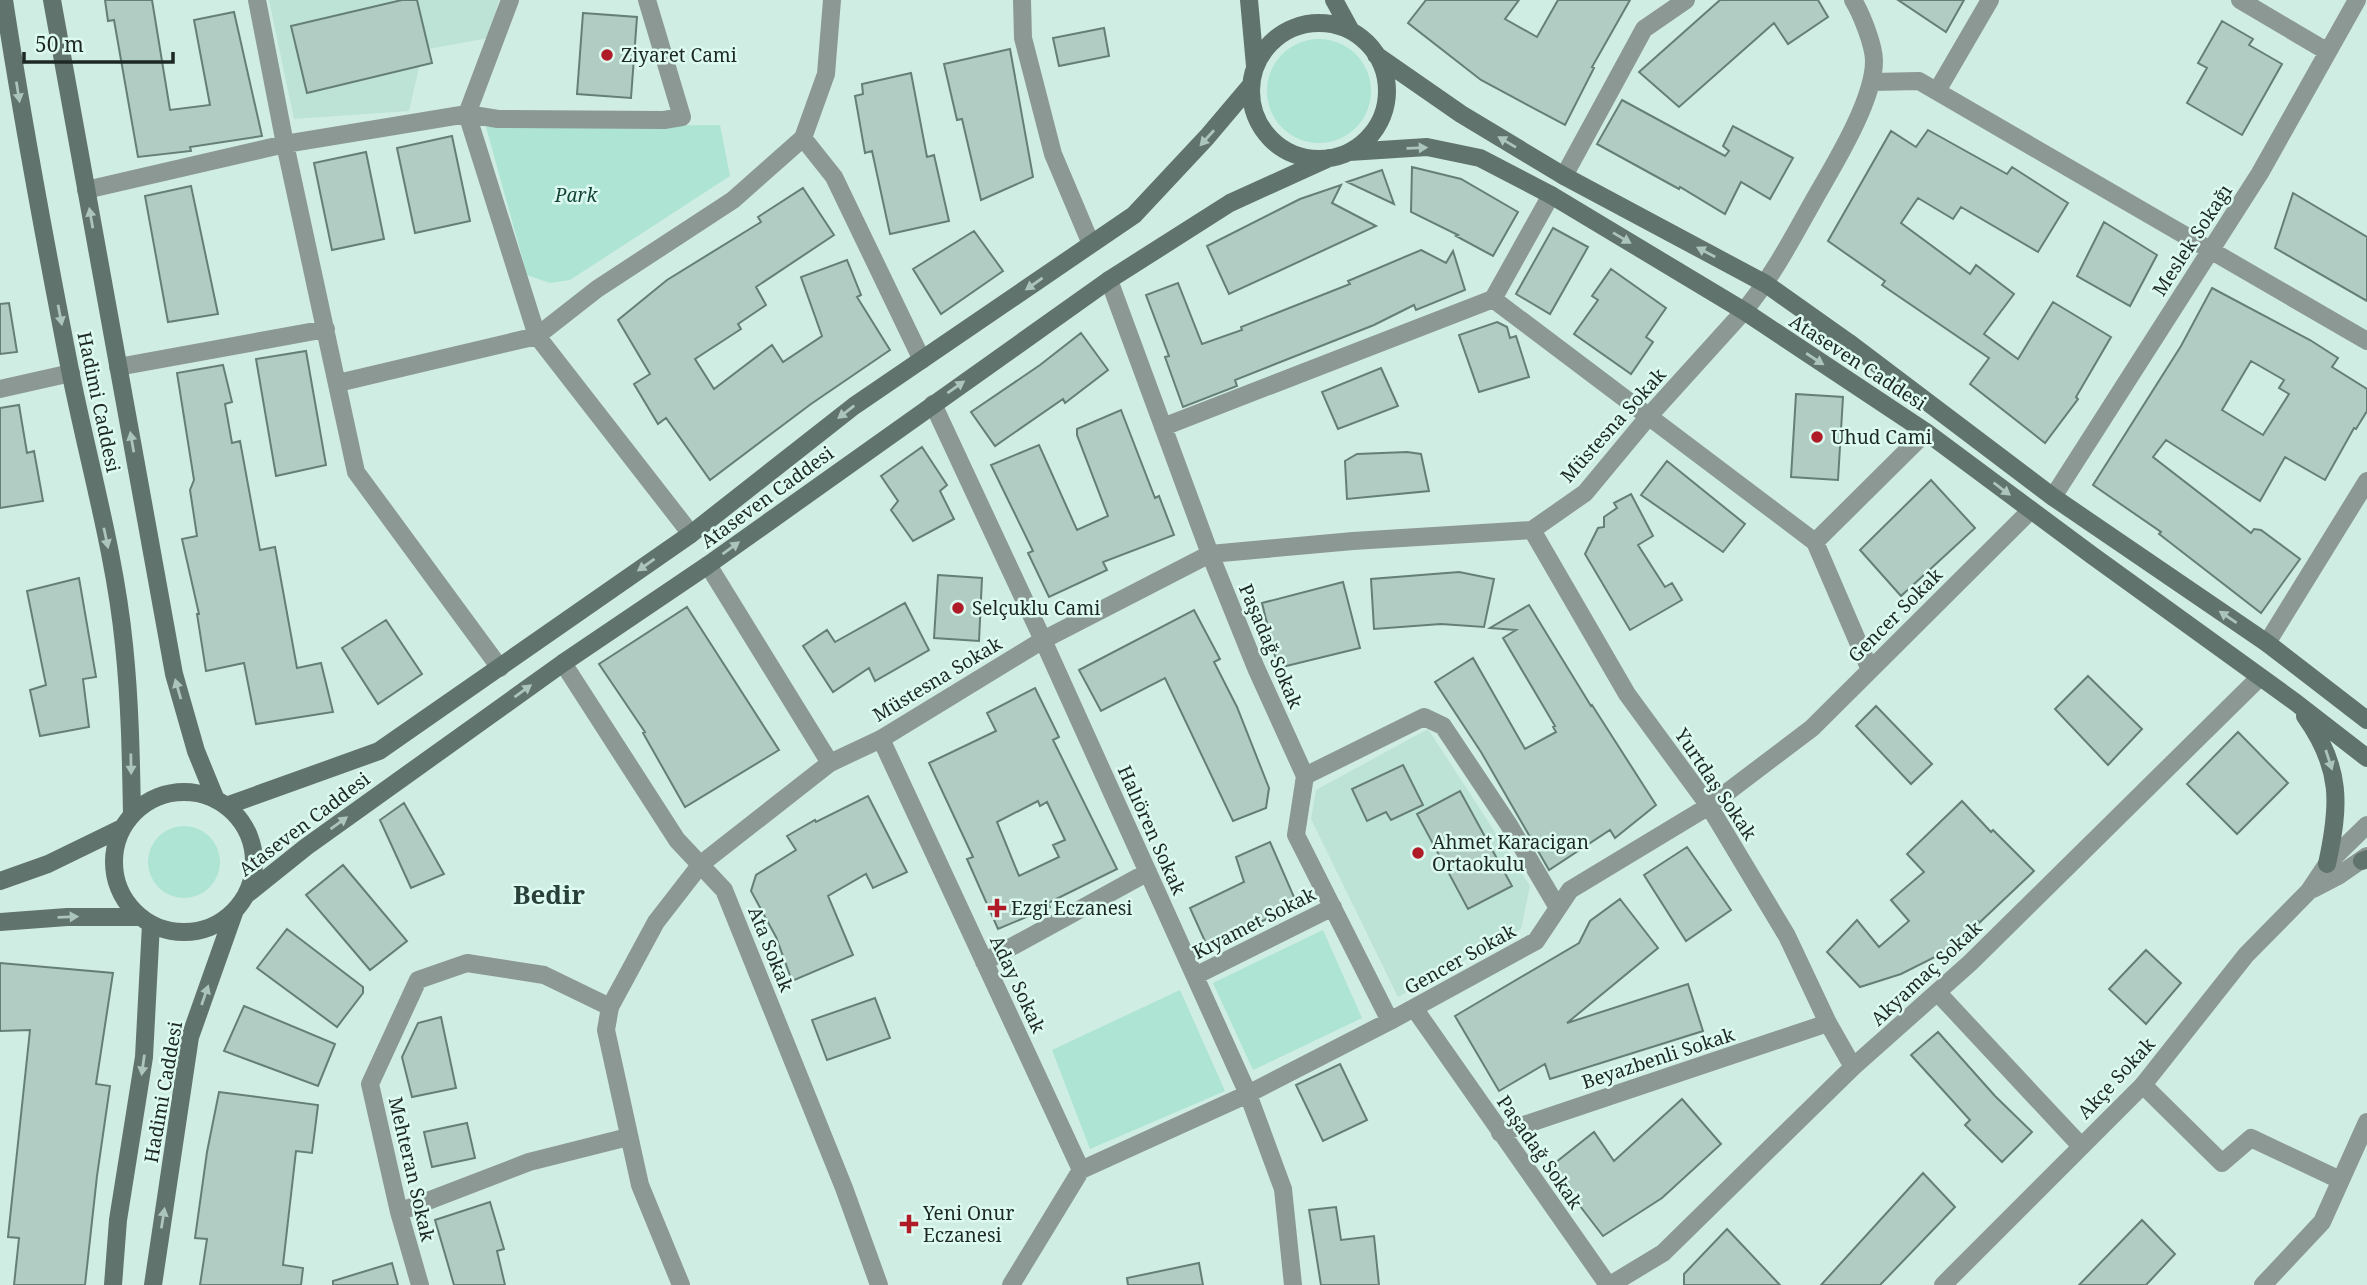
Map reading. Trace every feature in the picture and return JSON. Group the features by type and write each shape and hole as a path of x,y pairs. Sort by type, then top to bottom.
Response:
{"main road":[{"name":"Hadimi Caddesi","path":"4,0 20,103 124,644 130,742 127,821"},
{"name":"Hadimi Caddesi","path":"52,0 174,674 196,751 221,803"},
{"path":"1249,0 1255,66 1251,85 1252,106 1259,125 1272,141 1289,153 1309,158 1329,158 1349,152 1365,141 1377,127 1385,109 1387,90 1384,71 1365,41 1351,31 1329,24 1306,24 1285,32 1267,46 1255,66"},
{"path":"1334,0 1351,31"},
{"name":"Ataseven Caddesi","path":"1376,55 1461,114 1564,176 1766,284 1848,342 2053,497 2267,643 2367,720"},
{"path":"221,803 379,751 500,668 691,534 854,406 1133,215 1207,137 1251,85"},
{"name":"Ataseven Caddesi","path":"1349,152 1427,147 1480,158 1550,195 1744,311 1926,432 2295,702 2367,758"},
{"name":"Ataseven Caddesi","path":"246,895 306,846 1109,280 1230,203 1329,158"},
{"path":"2323,685 2367,705"},
{"path":"2295,702 2315,729 2327,752 2333,774 2337,799 2336,822 2327,864"},
{"path":"0,881 48,864 127,821 150,800 172,793 195,793 221,803 240,820 249,837 254,857 246,895 234,910 219,922 197,930 174,931 146,920 67,917 0,922"},
{"path":"127,821 116,843 114,863 117,884 126,902 146,920"},
{"name":"Hadimi Caddesi","path":"153,1285 190,1037 234,910"},
{"name":"Hadimi Caddesi","path":"113,1285 118,1220 144,1057 146,920"}],"street":[{"path":"257,0 285,144 356,472 500,668"},
{"path":"510,0 467,114 537,336 691,534"},
{"path":"86,190 285,144 467,114 498,119 664,120 682,117 647,0"},
{"path":"338,383 537,336 597,289 733,200 803,138 826,75 832,0"},
{"path":"1022,0 1023,38 1053,154 1091,244"},
{"path":"1564,176 1644,29 1686,0"},
{"name":"Müstesna Sokak","path":"681,1285 640,1185 606,1030 610,1007 656,922 701,864 830,763 881,739 1043,639 1210,554 1353,541 1532,530 1586,493 1649,416 1766,284 1844,146 1872,82 1874,57 1859,10 1853,0"},
{"path":"1937,91 1990,0"},
{"path":"2240,0 2328,52"},
{"name":"Meslek Sokağı","path":"2053,497 2260,173 2357,0"},
{"path":"1872,82 1919,80 2367,341"},
{"path":"803,138 834,177 922,360"},
{"path":"1163,427 1493,299 1550,195"},
{"name":"Paşadağ Sokak","path":"1109,280 1210,554 1256,668 1305,776"},
{"path":"1493,299 1815,542 1870,670"},
{"path":"118,367 326,329"},
{"path":"0,388 71,373"},
{"name":"Halıören Sokak","path":"933,404 1043,639 1248,1094 1283,1189 1293,1285"},
{"path":"1815,542 1926,432"},
{"path":"2267,643 2367,481"},
{"name":"Gencer Sokak","path":"1081,1170 1248,1094 1390,1021 1536,941 1570,891 1710,806 1812,727 2031,510"},
{"name":"Yurtdaş Sokak","path":"1532,530 1628,694 1710,806 1787,936 1828,1023 1853,1067"},
{"path":"708,565 830,763"},
{"name":"Ata Sokak","path":"563,663 677,840 724,890 844,1188 879,1285"},
{"name":"Akyamaç Sokak","path":"1609,1285 1662,1253 1853,1067 1938,993 2259,678"},
{"path":"1390,1021 1297,835 1305,776 1424,717 1443,726 1558,908"},
{"name":"Aday Sokak","path":"881,739 1081,1170"},
{"name":"Akçe Sokak","path":"1943,1285 2143,1085 2246,956 2309,891 2327,864 2367,825"},
{"name":"Akçe Sokak","path":"2309,891 2365,859"},
{"path":"984,962 1148,872"},
{"name":"Kıyamet Sokak","path":"1195,976 1333,907"},
{"name":"Mehteran Sokak","path":"420,1285 399,1212 370,1084 418,980 467,963 544,975 610,1007"},
{"path":"1938,993 2081,1146"},
{"name":"Paşadağ Sokak","path":"1414,1008 1609,1285"},
{"name":"Beyazbenli Sokak","path":"1500,1133 1828,1023"},
{"path":"2143,1085 2222,1163 2251,1138 2340,1180"},
{"path":"2263,1285 2322,1222 2367,1122"},
{"path":"399,1212 529,1162 628,1137"},
{"path":"1012,1285 1081,1170"}],"shaded area":[{"path":"269,0 499,0 488,38 423,50 409,111 294,119"},
{"name":"Ahmet Karacigan Ortaokulu","path":"1428,729 1530,886 1521,929 1398,997 1311,819 1316,790"}],"green space":[{"path":"1319,39 1339,43 1356,54 1367,71 1371,91 1367,111 1356,128 1339,139 1319,143 1299,139 1282,128 1271,111 1267,91 1271,71 1282,54 1299,43"},
{"name":"Park","path":"720,125 730,176 570,280 550,283 527,275 486,127"},
{"path":"184,826 204,832 214,842 220,862 214,882 204,892 184,898 164,892 154,882 148,862 154,842 164,832"},
{"path":"1323,930 1362,1018 1253,1070 1213,983"},
{"path":"1180,990 1225,1091 1090,1149 1052,1050"}],"building":[{"path":"105,0 152,0 170,110 210,105 194,20 234,12 262,136 190,147 191,151 138,157 114,20 108,21"},
{"path":"402,0 417,0 432,63 307,93 291,26"},
{"path":"1426,0 1519,0 1505,19 1537,37 1558,0 1630,0 1592,67 1594,68 1565,125 1481,80 1408,23"},
{"path":"1720,0 1818,0 1828,17 1788,44 1774,23 1679,107 1639,72"},
{"path":"1898,0 1964,0 1946,32"},
{"name":"Ziyaret Cami","path":"583,13 637,17 631,98 577,94"},
{"path":"2222,21 2253,39 2249,45 2282,64 2242,135 2187,103 2207,68 2198,63"},
{"path":"1104,28 1109,56 1059,66 1053,38"},
{"path":"1010,49 1033,177 981,200 962,119 957,120 944,64"},
{"path":"911,73 927,157 934,155 949,221 890,234 872,151 865,153 855,96 863,94 862,84"},
{"path":"1622,100 1725,156 1729,151 1723,146 1733,126 1793,158 1770,199 1741,182 1725,214 1597,144"},
{"path":"1928,130 2007,174 2012,167 2068,203 2038,252 1961,207 1953,219 1918,198 1901,223 1970,274 1976,265 2014,294 1984,334 2018,359 2053,302 2111,337 2076,397 2078,399 2045,443 1970,384 1989,358 1882,285 1885,281 1828,241 1891,131 1916,147"},
{"path":"452,136 470,221 415,233 397,148"},
{"path":"366,152 384,239 332,250 314,163"},
{"path":"1412,167 1461,179 1518,212 1493,256 1411,212"},
{"path":"1382,170 1394,204 1347,182"},
{"path":"1341,185 1332,203 1376,226 1229,294 1207,246 1300,199"},
{"path":"191,186 218,314 168,322 145,196"},
{"path":"803,188 834,235 756,287 766,305 738,324 741,329 695,359 714,389 772,345 783,362 822,336 801,277 847,260 861,295 857,297 890,350 811,404 710,480 666,418 658,424 634,384 650,374 618,320 667,280 761,222 758,217"},
{"path":"2293,193 2367,237 2367,301 2275,248"},
{"path":"2104,222 2157,255 2130,306 2077,276"},
{"path":"1553,228 1588,247 1550,314 1516,294"},
{"path":"974,231 1003,271 941,314 913,269"},
{"path":"1421,250 1446,263 1453,251 1465,290 1416,310 1414,305 1374,325 1235,380 1237,386 1183,407 1165,357 1169,356 1146,295 1178,283 1202,344 1350,284 1348,281"},
{"path":"1611,269 1666,308 1646,337 1653,342 1631,374 1574,334 1598,300 1592,296"},
{"path":"2212,288 2310,340 2338,358 2332,367 2367,389 2367,411 2356,429 2354,428 2325,480 2285,457 2260,501 2166,440 2153,457 2251,533 2254,529 2261,530 2300,559 2261,613 2159,534 2161,532 2093,485 2181,346","holes":["2251,361 2284,380 2279,388 2289,394 2263,435 2222,410"]},
{"path":"9,303 17,352 0,354 0,304"},
{"path":"1497,322 1507,327 1510,338 1516,336 1529,377 1479,392 1459,335"},
{"path":"1081,333 1108,370 1065,403 1063,399 995,446 971,412"},
{"path":"306,351 326,465 276,476 256,359"},
{"path":"223,365 232,402 225,404 232,443 240,441 260,550 275,547 297,668 321,663 333,712 256,724 244,663 206,671 199,614 182,539 197,536 190,490 194,480 177,373"},
{"path":"1381,368 1398,406 1338,429 1322,392"},
{"name":"Uhud Cami","path":"1796,394 1843,397 1838,480 1791,477"},
{"path":"19,405 27,453 34,451 43,501 0,508 0,408"},
{"path":"1121,410 1155,498 1159,496 1174,535 1103,562 1107,570 1049,597 1028,553 1033,551 991,465 1039,445 1077,530 1108,516 1077,429"},
{"path":"922,447 947,485 940,491 954,519 913,541 891,510 898,501 881,476"},
{"path":"1357,454 1421,454 1429,491 1347,499 1345,461"},
{"path":"1667,461 1745,524 1723,552 1641,495"},
{"path":"1931,480 1975,528 1901,596 1860,550"},
{"path":"1631,494 1653,536 1638,545 1665,587 1672,583 1682,600 1630,630 1585,554 1598,528 1604,527 1604,517 1617,508 1614,503"},
{"path":"1459,572 1494,579 1484,627 1441,624 1374,629 1371,579"},
{"name":"Selçuklu Cami","path":"938,575 982,578 979,641 934,638"},
{"path":"79,578 96,677 83,679 89,727 40,736 30,690 46,685 27,591"},
{"path":"1343,582 1360,648 1278,668 1262,603"},
{"path":"905,603 929,650 875,681 869,668 833,692 803,646 827,630 835,642"},
{"path":"1529,605 1656,805 1615,838 1610,830 1549,870 1481,752 1435,682 1473,658 1525,749 1556,732 1503,638 1516,630 1490,628"},
{"path":"687,607 779,750 685,807 643,733 645,732 599,664"},
{"path":"1194,610 1220,659 1214,662 1237,707 1269,788 1266,808 1233,821 1165,678 1101,711 1079,670"},
{"path":"386,620 422,674 378,704 342,648"},
{"path":"2088,676 2142,729 2108,765 2055,709"},
{"path":"1035,688 1059,737 1053,740 1117,869 1048,903 1050,907 998,929 967,859 973,857 929,763 996,731 987,713","holes":["1038,801 1040,806 1047,802 1065,840 1053,845 1059,857 1019,876 997,822"]},
{"path":"1876,706 1932,764 1911,784 1856,726"},
{"path":"2238,732 2288,783 2237,834 2187,784"},
{"path":"1403,765 1423,805 1391,820 1386,812 1367,821 1352,789"},
{"path":"1460,791 1512,886 1468,909 1417,814"},
{"path":"868,796 907,872 873,888 866,874 828,896 853,955 792,981 776,937 751,891 756,875 796,850 787,836"},
{"path":"1962,801 2034,871 1979,923 1978,921 1939,955 1901,974 1860,987 1827,952 1857,920 1879,947 1909,921 1891,900 1924,872 1907,854"},
{"path":"404,803 444,874 411,888 380,820"},
{"path":"1270,842 1297,904 1208,948 1190,908 1244,882 1236,857"},
{"path":"1687,847 1731,910 1686,941 1644,875"},
{"path":"343,865 407,941 370,970 306,895"},
{"path":"1620,899 1658,948 1567,1023 1688,984 1703,1031 1550,1079 1545,1064 1499,1091 1455,1016 1579,943 1590,921"},
{"path":"287,929 363,987 363,993 337,1027 257,968"},
{"path":"2146,950 2181,983 2146,1024 2109,989"},
{"path":"0,963 113,973 96,1084 110,1086 85,1285 14,1285 19,1238 8,1237 30,1030 0,1031"},
{"path":"875,998 890,1038 827,1060 812,1020"},
{"path":"244,1006 335,1044 318,1086 224,1051"},
{"path":"441,1017 456,1088 412,1097 402,1057 418,1023"},
{"path":"1938,1032 1995,1096 2032,1132 2002,1162 1965,1125 1970,1120 1911,1055"},
{"path":"1340,1064 1367,1120 1323,1141 1296,1085"},
{"path":"219,1092 318,1105 312,1153 296,1151 283,1265 303,1268 301,1285 200,1285 207,1239 195,1238 207,1152"},
{"path":"1682,1099 1721,1144 1662,1198 1603,1236 1550,1167 1594,1132 1614,1161"},
{"path":"467,1123 475,1158 432,1167 424,1132"},
{"path":"1923,1173 1955,1207 1880,1285 1821,1285"},
{"path":"490,1202 504,1249 497,1251 505,1285 454,1285 435,1220"},
{"path":"1336,1207 1341,1240 1374,1236 1379,1285 1321,1285 1309,1210"},
{"path":"2142,1220 2175,1254 2146,1285 2079,1285"},
{"path":"1727,1229 1780,1285 1684,1285 1684,1274"},
{"path":"392,1263 398,1285 333,1285 333,1281"},
{"path":"1199,1263 1203,1285 1128,1285 1127,1278"}],"place":[{"name":"Ziyaret Cami","path":"607,55"},
{"name":"Uhud Cami","path":"1817,437"},
{"name":"Selçuklu Cami","path":"958,608"},
{"name":"Ahmet Karacigan Ortaokulu","path":"1418,853"},
{"name":"Ezgi Eczanesi","path":"997,908"},
{"name":"Yeni Onur Eczanesi","path":"909,1224"}],"district":[{"name":"Bedir","path":"549,894"}]}
